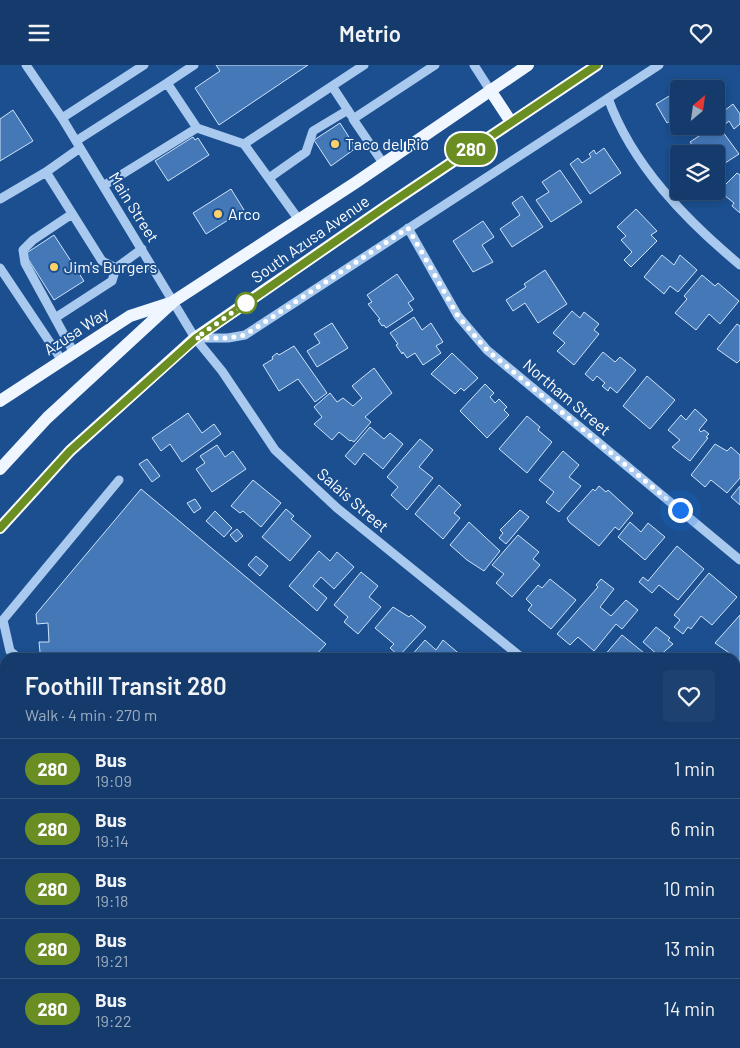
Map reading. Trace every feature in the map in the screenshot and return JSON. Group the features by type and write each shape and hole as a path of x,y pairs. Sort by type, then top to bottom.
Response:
{"main road":[{"name":"South Azusa Avenue","path":"0,469 47,418 174,301 299,220 528,65"},
{"name":"South Azusa Avenue","path":"0,529 70,451 196,338 596,65"},
{"path":"490,90 511,122"},
{"name":"Azusa Way","path":"0,401 61,359 74,353 130,316 174,301"}],"street":[{"name":"Main Street","path":"26,65 62,117 196,338"},
{"path":"62,117 144,65"},
{"path":"0,199 46,172 78,145 194,65"},
{"path":"244,144 364,65"},
{"path":"353,119 435,65"},
{"path":"474,65 490,90"},
{"path":"196,338 228,338 245,335 658,65"},
{"path":"167,83 197,128 244,144 299,220"},
{"path":"332,86 383,163"},
{"path":"608,98 617,124 674,205 740,265"},
{"path":"269,178 306,152 313,131 348,110"},
{"path":"103,186 197,128"},
{"path":"46,172 102,261 116,268"},
{"path":"72,214 33,240 23,250 25,263 74,353"},
{"name":"Northam Street","path":"408,228 458,316 487,350 740,560"},
{"path":"55,318 112,281 116,268 142,249"},
{"path":"0,269 61,359"},
{"name":"Salais Street","path":"196,338 242,399 275,451 337,508 516,653"},
{"path":"13,653 10,651 3,620 119,480"}],"building":[{"path":"216,65 308,65 219,125 195,88 220,71"},
{"path":"670,95 670,121 667,123 656,104"},
{"path":"733,104 740,114 740,124 734,129 729,121 725,124 725,110"},
{"path":"13,110 33,141 0,161 0,119"},
{"name":"Taco del Rio","path":"340,123 356,148 331,166 314,140"},
{"path":"700,135 725,135 739,154 725,163 725,145 692,145 690,142"},
{"path":"193,137 195,140 198,138 209,155 168,181 155,161"},
{"path":"604,148 621,173 590,194 570,164 578,158 582,163 591,157 589,154 594,150 596,154"},
{"path":"560,170 582,202 551,222 536,200 549,192 542,182"},
{"path":"737,173 740,175 740,213 732,206 734,203 725,196 725,185"},
{"path":"231,189 244,210 206,234 193,213"},
{"path":"522,196 543,227 512,247 500,229 520,215 512,203"},
{"path":"636,209 657,231 651,235 657,241 631,267 624,260 632,252 621,240 626,236 617,227"},
{"path":"483,221 494,237 482,245 493,262 473,272 453,241"},
{"name":"Jim's Burgers","path":"54,235 84,281 54,300 25,254"},
{"path":"662,255 674,265 680,255 697,270 678,292 670,286 664,294 644,277"},
{"path":"545,270 567,304 538,323 525,303 513,311 506,300 526,287 524,284"},
{"path":"397,274 414,299 408,303 413,310 386,328 384,325 382,326 378,320 380,319 368,304 372,302 367,295"},
{"path":"702,275 715,286 718,283 739,301 720,324 709,314 696,330 675,313 687,299 684,296"},
{"path":"572,311 580,318 584,312 599,324 594,330 599,334 574,365 557,351 565,343 553,333"},
{"path":"414,317 422,330 431,323 443,342 436,346 441,353 423,365 415,353 407,358 403,352 402,354 390,333"},
{"path":"332,323 348,348 317,367 307,351 320,343 314,334"},
{"path":"737,324 740,326 740,360 737,363 717,349"},
{"path":"294,346 327,393 315,402 298,379 279,391 263,365 273,359 272,357 277,353 279,355"},
{"path":"603,352 615,362 620,357 636,370 617,393 610,387 608,391 602,386 605,383 597,376 593,381 585,374"},
{"path":"452,353 478,378 464,391 461,388 455,394 431,374"},
{"path":"374,368 392,393 365,417 371,422 354,442 339,432 332,440 314,424 322,417 314,407 330,393 337,402 343,398 353,406 362,398 352,386"},
{"path":"647,376 675,400 650,429 623,406"},
{"path":"485,384 494,393 490,397 495,403 499,399 507,407 504,410 509,415 487,438 460,411"},
{"path":"695,409 707,420 699,430 701,432 704,430 709,434 690,461 672,447 680,440 668,430 681,415 686,420"},
{"path":"188,413 202,433 214,424 221,434 182,462 170,444 161,451 152,438"},
{"path":"527,416 540,427 538,430 552,442 527,473 499,449"},
{"path":"370,427 384,439 390,433 403,444 383,469 364,453 355,465 345,456"},
{"path":"420,439 433,450 419,467 433,478 407,510 391,495 398,487 387,477"},
{"path":"715,444 727,451 731,447 740,455 740,478 727,493 711,480 705,487 691,475"},
{"path":"217,445 225,457 233,451 246,469 212,492 196,469 205,463 200,456"},
{"path":"563,451 579,465 569,477 581,486 559,512 546,502 554,492 539,480"},
{"path":"147,459 160,476 152,482 139,464"},
{"path":"253,480 281,503 261,527 243,511 240,513 231,506"},
{"path":"439,485 461,505 454,513 460,518 443,539 415,514"},
{"path":"599,486 606,492 608,490 633,513 619,530 615,527 599,546 569,522 567,518 593,489 595,491"},
{"path":"740,486 740,505 731,497"},
{"path":"141,489 326,644 318,653 41,653 39,642 49,642 48,623 37,624 36,614"},
{"path":"195,499 201,508 194,513 187,503"},
{"path":"286,509 294,516 291,519 311,536 290,561 262,537"},
{"path":"520,510 529,517 506,544 499,538 503,533 500,530"},
{"path":"215,511 232,528 224,537 206,521"},
{"path":"469,522 500,551 484,571 467,560 450,545"},
{"path":"630,522 641,532 648,523 665,537 645,560 618,537"},
{"path":"237,529 243,536 236,542 230,535"},
{"path":"518,535 539,552 533,559 540,565 512,597 496,583 504,574 492,565"},
{"path":"677,546 704,569 678,600 659,585 652,593 639,582 643,577 648,581"},
{"path":"319,551 330,561 337,552 354,567 334,589 321,577 313,586 327,598 317,611 289,586"},
{"path":"256,556 268,566 260,576 248,565"},
{"path":"361,572 378,586 369,597 381,607 358,634 344,622 348,617 334,605"},
{"path":"709,573 737,597 712,625 701,616 691,629 688,627 683,634 674,627 680,620 674,615"},
{"path":"550,579 576,600 551,629 528,610 532,605 526,599 538,585 542,588"},
{"path":"601,579 614,589 600,607 611,616 626,600 638,610 622,629 616,624 594,651 578,637 570,645 557,634 598,587 596,585"},
{"path":"393,607 409,617 411,615 426,627 402,653 396,653 390,648 394,644 375,628"},
{"path":"740,615 740,653 729,653 715,643"},
{"path":"656,627 670,638 668,640 673,644 662,653 656,653 643,642"},
{"path":"622,635 644,653 606,653"},
{"path":"425,640 436,650 443,640 458,653 414,653"}],"bus line":[{"name":"280","path":"0,528 70,451 196,338 388,205 597,65"}],"place":[{"name":"Taco del Rio","path":"335,144"},
{"name":"Arco","path":"218,214"},
{"name":"Jim's Burgers","path":"54,267"}],"route":[{"path":"246,303 196,338 228,338 245,335 408,228 458,316 487,350 680,510"}]}
